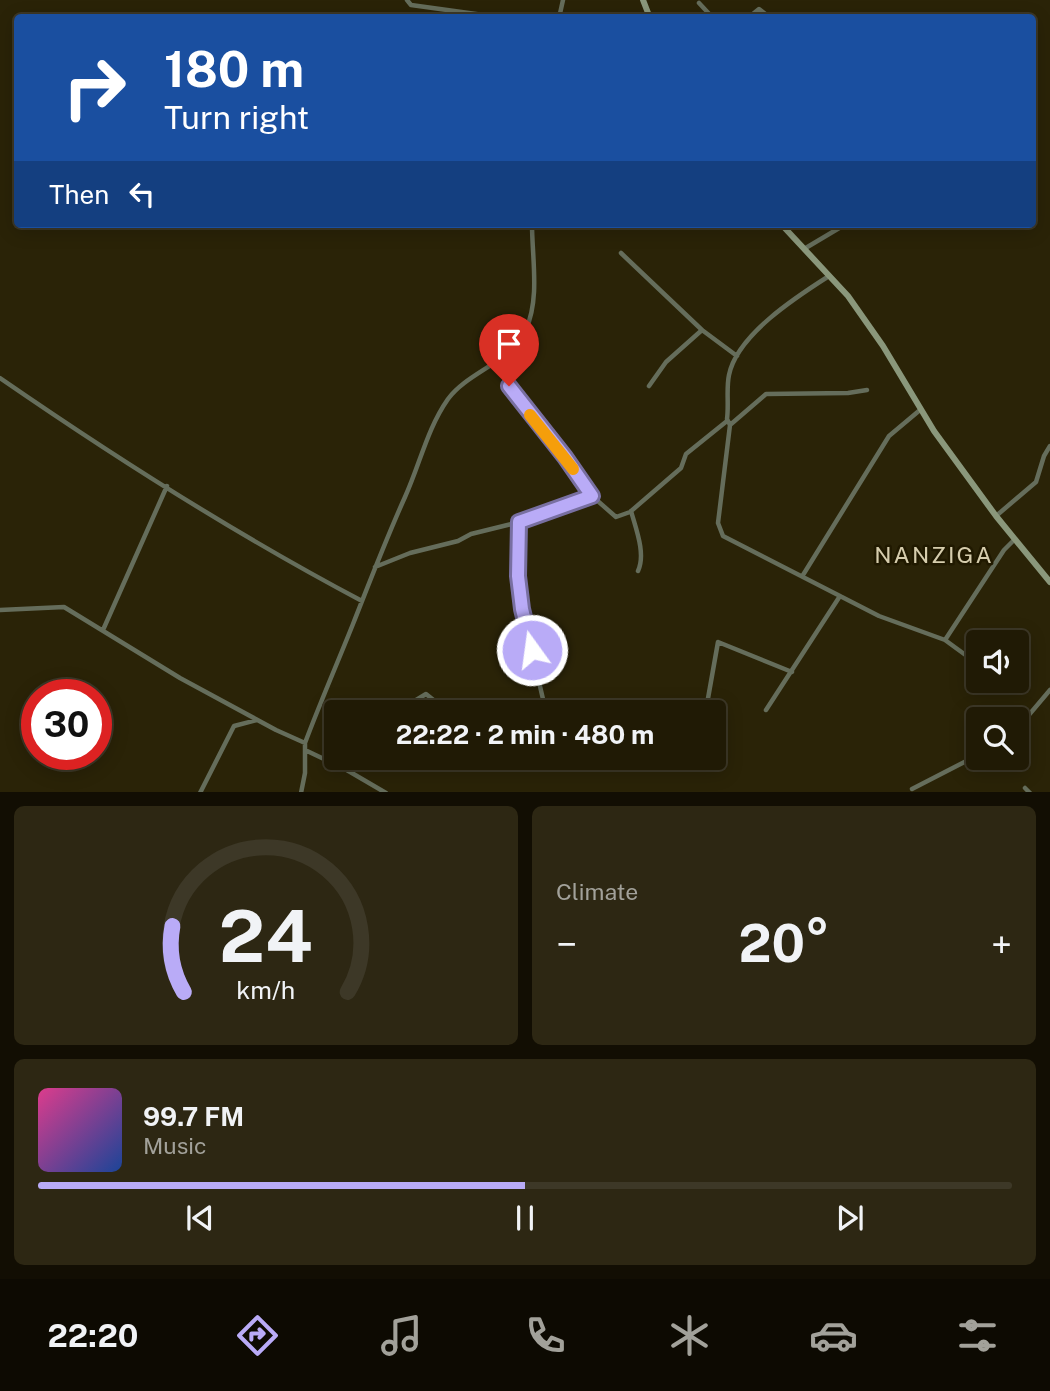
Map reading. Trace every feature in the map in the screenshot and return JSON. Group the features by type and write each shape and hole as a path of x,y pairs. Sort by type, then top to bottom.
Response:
{"street":[{"path":"407,0 411,5 476,14"},
{"path":"699,2 710,14"},
{"path":"301,792 305,743 374,568 407,494 423,446 449,397 518,344 532,312 532,228"},
{"path":"785,228 848,296 883,346 920,410 996,516 1050,582"},
{"path":"804,249 839,228"},
{"path":"621,253 702,330 737,356"},
{"path":"803,575 795,575 723,536 718,523 729,423 728,377 737,356 762,326 829,276"},
{"path":"649,386 667,362 702,330"},
{"path":"493,363 592,496 616,517 631,511 681,468 686,454 766,394 848,393 867,390"},
{"path":"0,378 288,561 362,601"},
{"path":"803,575 889,436 920,410"},
{"path":"996,516 1036,482 1050,446"},
{"path":"103,630 167,486"},
{"path":"374,568 410,553 458,541 500,525 519,522 592,496"},
{"path":"631,511 639,541 641,559 638,571"},
{"path":"519,522 518,576 522,609 543,700"},
{"path":"945,640 1004,550 1016,539"},
{"path":"803,575 807,580 897,624 945,640 966,655"},
{"path":"766,710 840,596"},
{"path":"0,610 64,607 180,678 305,743"},
{"path":"708,700 718,642 792,671"},
{"path":"1029,715 1050,690"},
{"path":"416,700 426,694 434,700"},
{"path":"201,792 234,726 258,720"},
{"path":"304,750 345,769 384,792"},
{"path":"912,789 966,761"},
{"path":"1025,788 1029,792"}],"slow traffic":[{"path":"530,415 573,469"}],"district":[{"name":"NANZIGA","path":"934,554"}],"route":[{"path":"509,386 592,496 519,522 521,546 518,576 522,609 532,650"}]}
